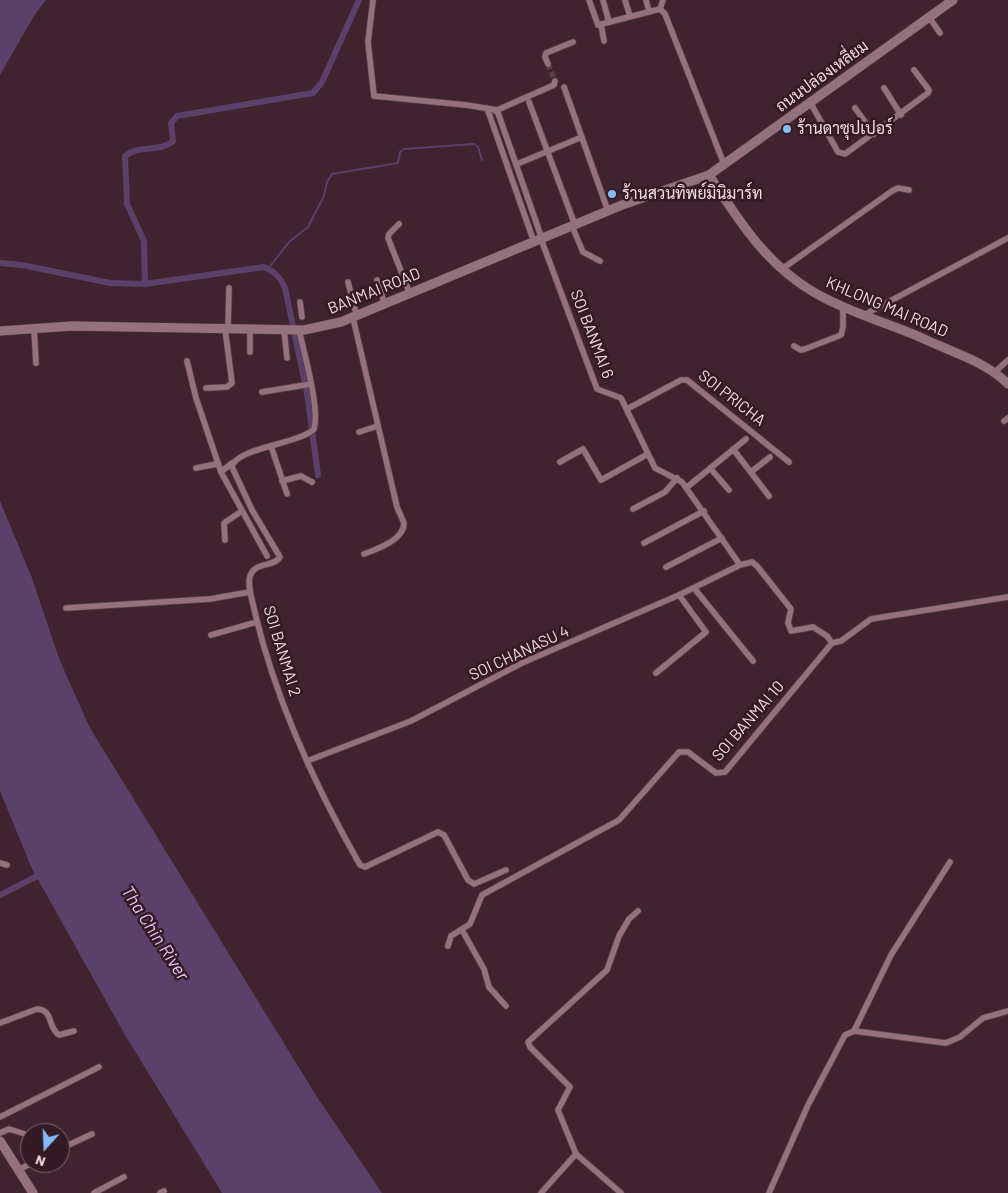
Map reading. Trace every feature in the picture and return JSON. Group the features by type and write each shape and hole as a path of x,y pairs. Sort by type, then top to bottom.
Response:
{"street":[{"path":"373,0 368,42 374,96 488,111 497,110 554,85 555,81"},
{"path":"589,0 596,24 660,9"},
{"path":"603,0 609,22"},
{"path":"625,0 630,16"},
{"path":"646,0 649,11"},
{"path":"660,9 663,0"},
{"name":"ถนนปล่องเหลี่ยม","path":"709,175 952,0"},
{"path":"660,9 665,14 724,164"},
{"path":"929,17 940,33"},
{"path":"601,24 604,41"},
{"path":"548,64 545,57 546,53 573,42"},
{"path":"810,102 841,154 845,154 901,115 928,93 929,90 914,70"},
{"path":"564,87 608,211"},
{"path":"884,88 901,115"},
{"path":"529,102 548,149 583,252 600,261"},
{"path":"855,108 874,134"},
{"path":"497,110 517,164 539,240"},
{"path":"488,111 539,240"},
{"path":"517,164 548,149 582,137"},
{"name":"BANMAI ROAD","path":"0,331 72,326 284,330 302,325 318,328 355,318 573,225 709,175"},
{"name":"KHLONG MAI ROAD","path":"709,175 749,236 782,269 816,294 907,331 995,372 1008,384"},
{"path":"782,269 892,191 898,188 909,190"},
{"path":"400,224 389,234 388,238 410,294"},
{"path":"864,315 1008,238"},
{"name":"SOI BANMAI 6","path":"539,240 596,386 602,392 619,396 658,471 677,478 686,488 704,511 740,565"},
{"path":"377,280 385,304"},
{"path":"348,282 378,426 404,528 385,546 364,554"},
{"path":"206,388 226,387 232,384 227,328 229,288"},
{"path":"221,472 239,457 304,436 314,429 316,420 300,302"},
{"path":"794,346 801,350 841,335 843,306"},
{"path":"34,328 36,364"},
{"path":"250,329 250,352"},
{"path":"284,330 287,358"},
{"path":"995,372 1008,360"},
{"path":"187,361 196,398 217,464 267,556"},
{"name":"SOI PRICHA","path":"627,409 681,380 687,380 789,462"},
{"path":"262,392 310,384"},
{"path":"359,432 378,426"},
{"path":"686,488 746,439"},
{"path":"271,446 287,494"},
{"path":"560,462 583,449 601,480 648,454"},
{"path":"733,449 768,496"},
{"path":"751,472 770,457"},
{"name":"SOI BANMAI 2","path":"232,463 233,472 252,510 280,557 274,562 264,564 251,574 250,592 257,622 278,690 307,761 339,828 362,866 385,859 438,832 444,835 468,880 474,884 506,870"},
{"path":"196,468 217,464"},
{"path":"710,468 729,490"},
{"path":"282,481 301,476 312,482"},
{"path":"633,509 665,492 677,478"},
{"path":"644,543 704,511"},
{"path":"225,540 224,522 242,512"},
{"path":"666,567 722,538"},
{"path":"740,565 754,562 783,598 792,612 788,624 791,631 813,627 827,636 832,643"},
{"name":"SOI CHANASU 4","path":"307,761 411,722 522,663 679,595 740,565"},
{"path":"694,588 753,661"},
{"path":"66,608 210,599 250,592"},
{"path":"656,673 706,632 679,595"},
{"name":"SOI BANMAI 10","path":"448,946 451,936 470,924 482,896 619,820 679,752 688,752 716,773 725,772 832,643 841,641 870,619 1008,597"},
{"path":"211,635 257,622"},
{"path":"854,1032 894,949 950,862"},
{"path":"621,1193 576,1154 558,1110 570,1087 530,1048 528,1042 607,970 619,936 630,919 638,911"},
{"path":"462,930 484,969 489,987 506,1006"},
{"path":"0,1023 37,1009 49,1014 55,1032 59,1035 74,1031"},
{"path":"769,1193 808,1106 842,1038 848,1033 854,1032 946,1043 960,1037 983,1018 1008,1011"},
{"path":"0,1117 99,1067"},
{"path":"0,1133 9,1129 20,1132"},
{"path":"70,1145 92,1134"},
{"path":"0,1141 33,1193"},
{"path":"541,1193 576,1154"},
{"path":"94,1193 124,1177"}],"water":[{"path":"0,0 46,0 35,14 0,75"},
{"name":"Tha Chin River","path":"0,501 32,578 60,661 90,728 317,1097 382,1193 222,1193 125,1035 32,869 0,791"}],"waterway":[{"path":"145,284 144,241 127,204 125,156 137,150 168,145 173,141 171,123 177,116 313,93 322,82 359,0"},
{"path":"268,269 289,242 308,227 324,196 327,182 332,174 398,163 400,152 404,149 474,144 478,147 482,160"},
{"path":"0,263 22,265 110,283 145,284 264,267 271,271 277,275 285,288 307,393 318,475"},
{"path":"0,895 43,873"}],"tunnel":[{"path":"548,64 555,81"}],"place":[{"name":"ร้านดาซุปเปอร์","path":"787,129"},
{"name":"ร้านสวนทิพย์มินิมาร์ท","path":"612,194"}]}
